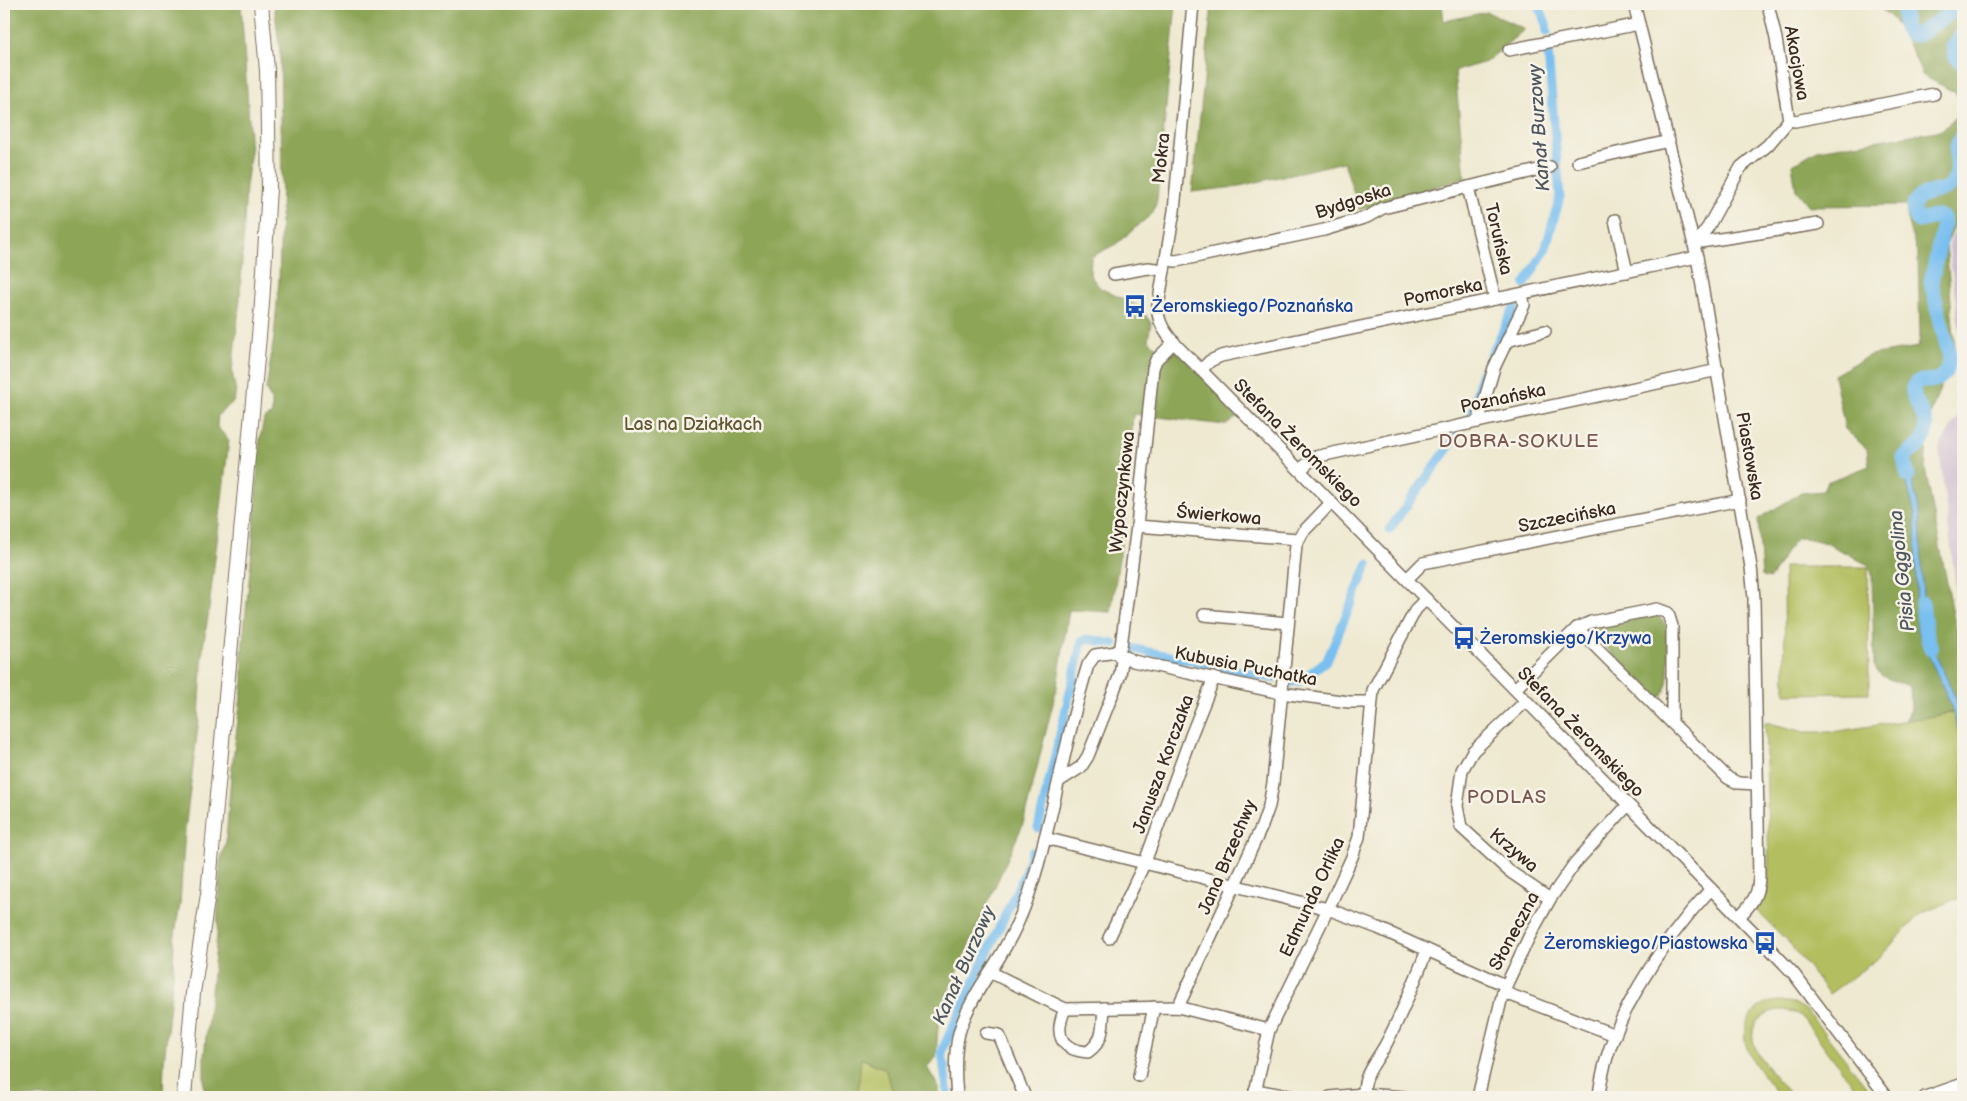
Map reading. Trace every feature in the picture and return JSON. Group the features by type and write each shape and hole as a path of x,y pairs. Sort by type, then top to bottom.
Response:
{"main road":[{"path":"184,1097 194,993 204,928 262,303 269,188 267,70 262,6"},
{"path":"193,1097 206,966 204,928"}],"street":[{"name":"Mokra","path":"1157,315 1174,210 1194,4"},
{"name":"Piastowska","path":"1634,4 1697,257 1751,568 1754,598 1758,892 1750,906 1738,917"},
{"name":"Akacjowa","path":"1694,243 1708,227 1741,167 1768,145 1789,120 1776,38 1768,4"},
{"path":"1508,50 1639,24"},
{"path":"1789,120 1795,121 1934,94"},
{"path":"1578,162 1669,141"},
{"name":"Bydgoska","path":"1114,274 1165,265 1176,261 1324,230 1367,216 1384,208 1550,167"},
{"name":"Toruńska","path":"1468,187 1495,299"},
{"path":"1614,220 1627,272"},
{"path":"1694,243 1818,224"},
{"name":"Pomorska","path":"1201,370 1210,361 1220,356 1697,257"},
{"path":"1478,422 1489,383 1524,305 1522,294"},
{"name":"Stefana Żeromskiego","path":"1157,315 1161,325 1174,342 1201,370 1793,974 1887,1097"},
{"path":"1508,341 1545,332"},
{"name":"Wypoczynkowa","path":"1059,781 1081,767 1088,756 1120,675 1122,661 1117,652 1123,639 1153,368 1156,360 1174,342"},
{"name":"Poznańska","path":"1300,470 1315,457 1718,370"},
{"name":"Szczecińska","path":"1407,579 1423,563 1740,500"},
{"path":"1298,539 1331,503"},
{"name":"Świerkowa","path":"1137,526 1298,539"},
{"name":"Jana Brzechwy","path":"1178,1007 1262,826 1269,806 1298,539"},
{"name":"Edmunda Orlika","path":"1254,1094 1269,1030 1328,909 1352,857 1359,836 1370,702 1373,690 1416,609 1426,599"},
{"path":"1515,689 1577,628 1591,622 1657,609 1668,613 1672,626 1672,723"},
{"path":"1204,615 1288,623"},
{"path":"1577,628 1728,778 1738,782 1758,784"},
{"path":"957,1097 955,1070 959,1032 975,996 1015,929 1026,903 1045,838 1066,745 1088,665 1095,655 1117,652"},
{"name":"Kubusia Puchatka","path":"1117,652 1133,661 1281,693 1349,702 1370,702"},
{"name":"Janusza Korczaka","path":"1109,938 1145,862 1214,678"},
{"name":"Krzywa","path":"1526,701 1473,751 1462,770 1457,806 1460,827 1509,871 1550,899"},
{"name":"Słoneczna","path":"1478,1097 1504,989 1550,899 1575,863 1628,805"},
{"path":"1045,838 1328,909 1378,928 1428,950 1504,989 1615,1035"},
{"path":"1599,1097 1605,1064 1615,1035 1641,983 1681,924 1711,889"},
{"path":"1364,1094 1364,1083 1368,1072 1386,1043 1428,950"},
{"path":"990,972 1065,1009 1178,1007 1269,1030"},
{"path":"1139,1076 1154,1007"},
{"path":"1065,1009 1059,1022 1059,1033 1065,1045 1077,1052 1088,1052 1098,1045 1102,1035 1104,1008"},
{"path":"986,1033 999,1036 1025,1097"},
{"path":"1925,1097 1963,1084"},
{"path":"1254,1094 1294,1097"},
{"path":"1330,1097 1364,1094 1404,1097"}],"shaded area":[{"path":"1963,214 1963,360 1949,247 1951,238"},
{"path":"1963,407 1963,648 1939,448"}],"green space":[{"path":"4,4 241,4 251,151 246,186 240,298 232,372 236,392 234,401 218,415 217,427 229,440 203,647 199,719 185,830 180,904 174,940 163,1097 4,1097"},
{"name":"Las na Działkach","path":"274,4 1176,4 1157,200 1153,213 1116,244 1091,257 1090,275 1100,288 1140,307 1151,323 1148,340 1158,348 1170,344 1240,415 1225,425 1133,414 1126,513 1111,612 1069,610 1057,687 1023,824 939,1012 936,1057 927,1067 939,1088 940,1097 895,1097 885,1069 861,1058 858,1097 204,1097 204,1056 217,936 220,862 226,842 231,775 243,681 242,652 260,438 264,419 272,414 272,401 266,390 274,337 279,280 282,180 280,52"},
{"path":"1212,4 1442,4 1444,21 1487,12 1525,29 1486,62 1455,71 1465,178 1359,210 1344,162 1235,187 1192,192"},
{"path":"1879,4 1963,4 1963,103 1954,92 1922,75 1913,53 1895,21 1881,9"},
{"path":"1963,108 1963,207 1946,245 1955,349 1932,410 1928,426 1925,468 1963,656 1963,724 1959,711 1905,721 1911,709 1910,687 1884,677 1874,665 1872,574 1869,565 1826,543 1797,538 1770,579 1762,577 1758,519 1801,493 1823,491 1827,482 1869,466 1867,449 1845,429 1834,375 1870,355 1918,347 1920,338 1918,256 1908,223 1906,205 1809,206 1796,190 1792,165 1817,150 1943,130"},
{"path":"1784,567 1868,567 1869,693 1785,694"},
{"path":"1655,615 1660,618 1666,628 1668,658 1666,688 1663,695 1658,699 1652,697 1595,635 1595,629 1600,625"},
{"path":"1953,713 1963,747 1963,898 1953,900 1919,915 1880,957 1829,994 1791,945 1756,910 1766,895 1769,868 1765,722 1805,732 1833,732"},
{"path":"1781,1001 1794,1003 1806,1010 1867,1087 1871,1097 1862,1097 1802,1017 1793,1012 1783,1010 1765,1014 1754,1028 1753,1037 1755,1047 1762,1060 1792,1097 1780,1097 1751,1057 1744,1035 1746,1024 1759,1007"},
{"path":"860,1058 885,1069 895,1097 858,1097"}],"water":[{"path":"1906,455 1920,514 1924,628 1955,697 1963,724 1963,747 1949,700 1917,631 1915,515 1901,461"}],"waterway":[{"name":"Kanał Burzowy","path":"1538,4 1546,23 1547,32"},
{"name":"Pisia Gągolina","path":"1903,4 1905,28 1910,35 1919,34 1963,4"},
{"name":"Pisia Gągolina","path":"1963,38 1959,38 1953,46 1956,57 1963,64"},
{"name":"Kanał Burzowy","path":"1525,284 1545,250 1560,197 1548,51"},
{"name":"Pisia Gągolina","path":"1908,476 1904,458 1921,443 1926,427 1922,412 1915,399 1913,388 1915,383 1919,381 1936,380 1942,376 1947,370 1950,358 1931,282 1944,223 1943,218 1938,216 1919,221 1916,218 1914,207 1919,197 1924,194 1941,190 1951,185 1957,174 1957,147 1963,134"},
{"name":"Kanał Burzowy","path":"1471,415 1481,376 1515,306"},
{"name":"Kanał Burzowy","path":"1389,530 1456,437"},
{"name":"Kanał Burzowy","path":"1291,682 1300,681 1327,660 1368,564"},
{"name":"Pisia Gągolina","path":"1922,603 1925,629 1931,649"},
{"name":"Kanał Burzowy","path":"1038,828 1082,641 1087,639 1114,644"},
{"name":"Kanał Burzowy","path":"1126,647 1273,678"},
{"name":"Kanał Burzowy","path":"948,1097 942,1052 944,1046 1025,873 1032,852"}],"place":[{"name":"Żeromskiego/Poznańska","path":"1135,306"},
{"name":"Żeromskiego/Krzywa","path":"1464,638"},
{"name":"Żeromskiego/Piastowska","path":"1765,943"}],"district":[{"name":"DOBRA-SOKULE","path":"1519,440"},
{"name":"PODLAS","path":"1507,796"}]}
